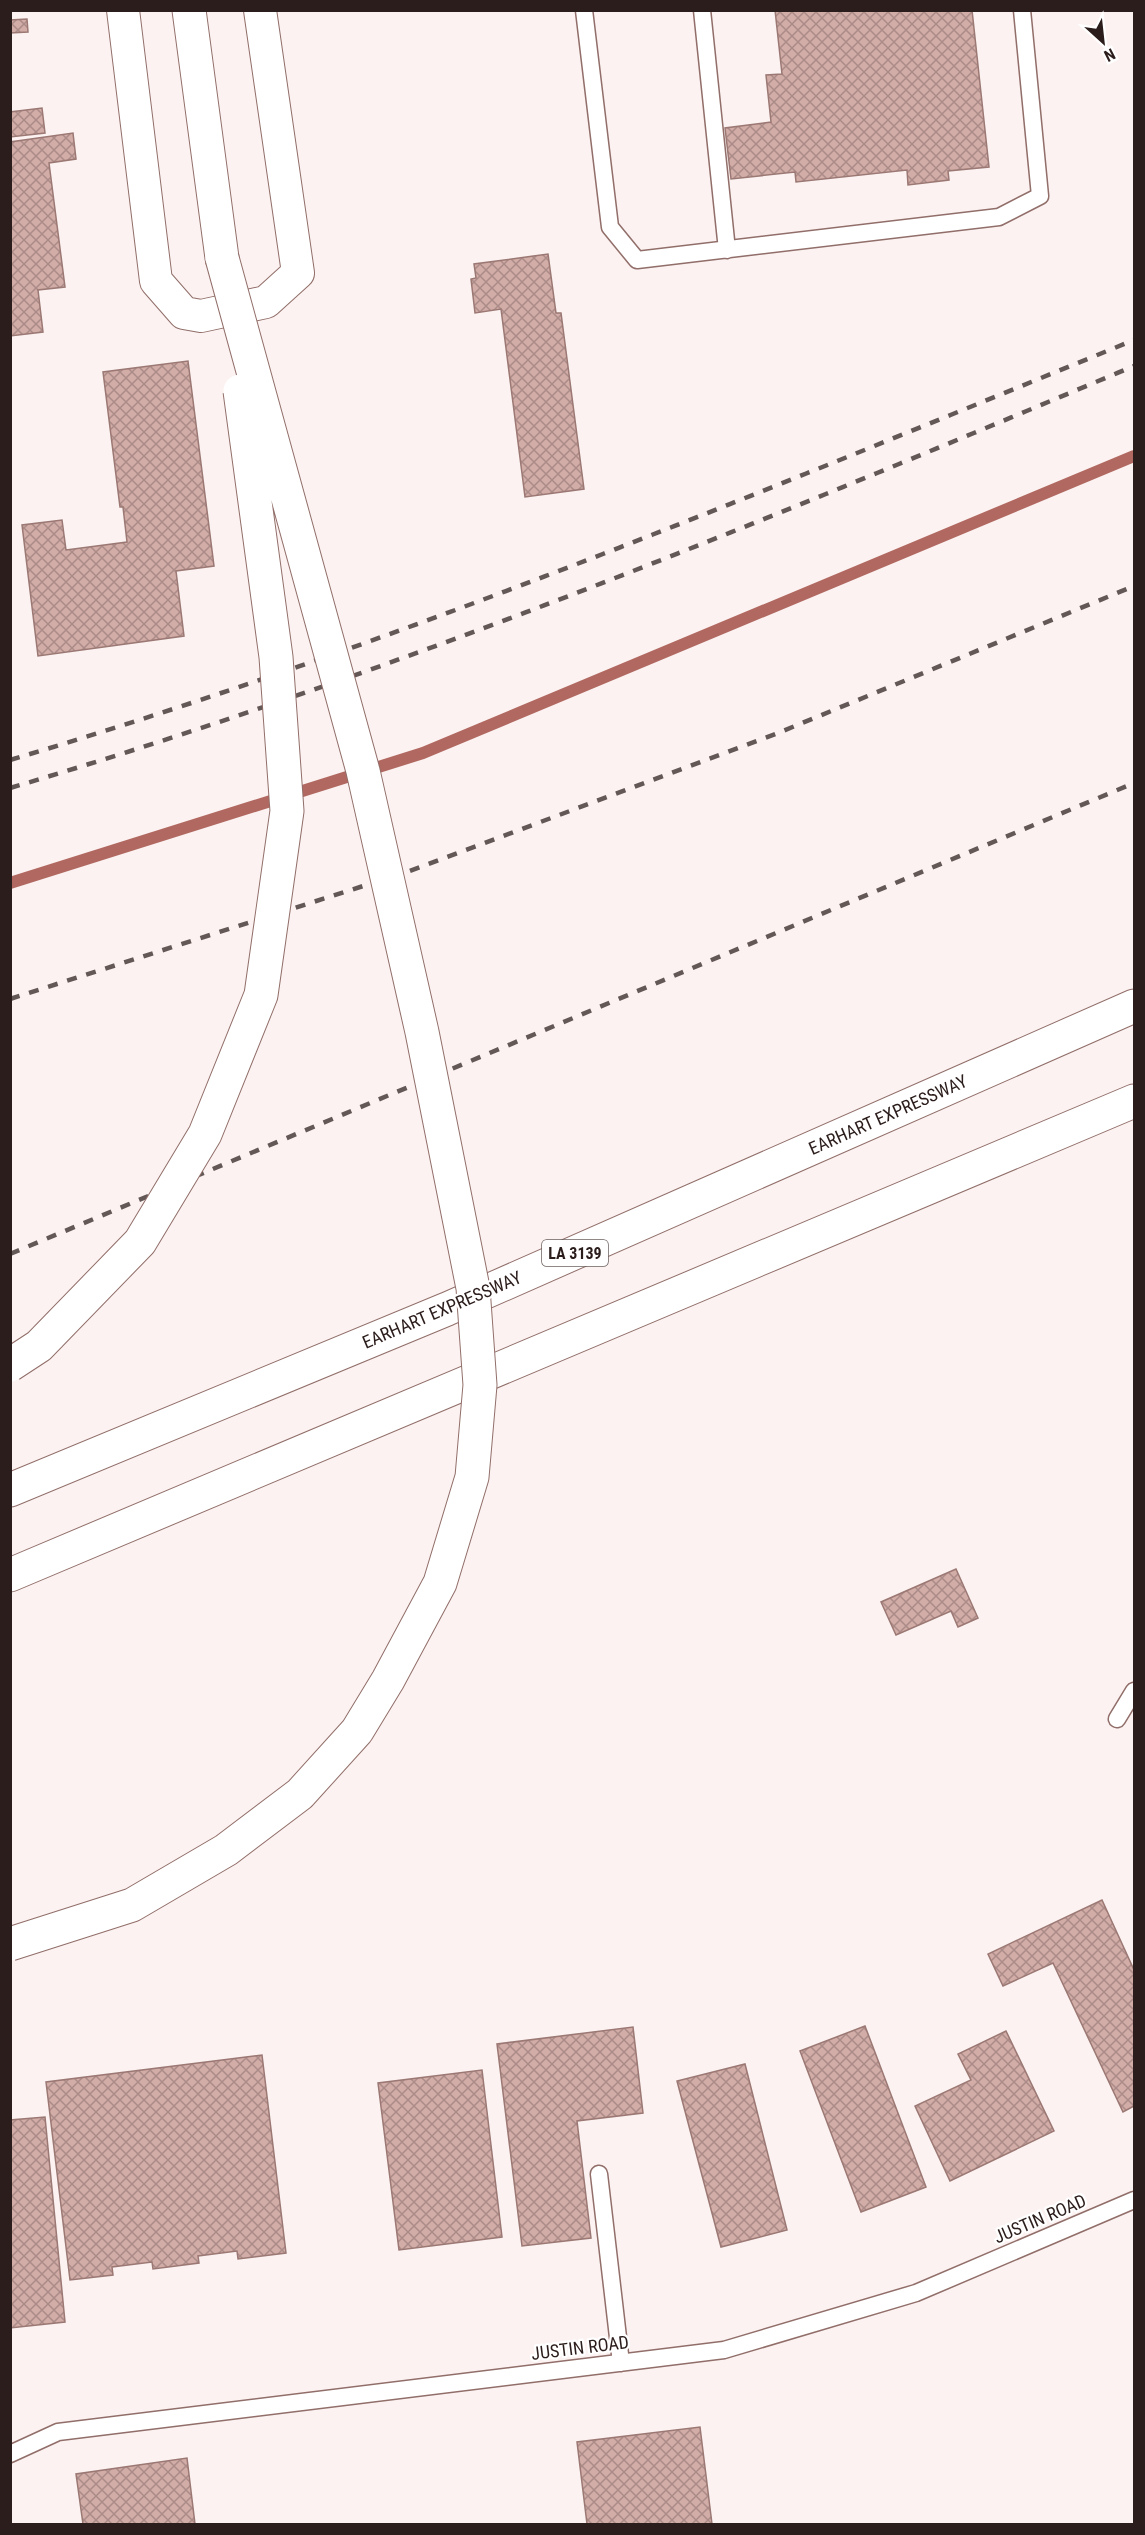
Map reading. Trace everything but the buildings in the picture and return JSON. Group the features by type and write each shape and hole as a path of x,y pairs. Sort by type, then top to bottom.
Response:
{"main road":[{"path":"10,1365 39,1346 140,1242 205,1134 261,995 287,811 276,657 189,10"},
{"path":"10,1944 132,1905 226,1850 300,1794 357,1731 440,1583 472,1477 480,1385 473,1288 422,1032 363,771 222,258"},
{"name":"EARHART EXPRESSWAY","path":"10,1490 447,1309 1134,1006"},
{"path":"10,1575 1134,1101"}],"street":[{"path":"123,10 156,281 184,313 201,316 266,302 298,273 260,10"}],"lane":[{"path":"584,10 610,226 637,260 999,217 1040,196 1022,10"},
{"path":"702,10 727,250"},
{"path":"1118,1719 1134,1691"},
{"path":"598,2174 621,2363"},
{"name":"JUSTIN ROAD","path":"10,2454 58,2433 724,2350 916,2293 1134,2200"}],"waterway":[{"path":"10,883 423,753 1134,456"}],"railway":[{"path":"10,760 296,668 437,617 717,509 1134,340"},
{"path":"10,788 296,696 438,645 718,538 1134,366"},
{"path":"10,999 407,872 778,733 1134,586"},
{"path":"10,1254 1134,783"}]}
